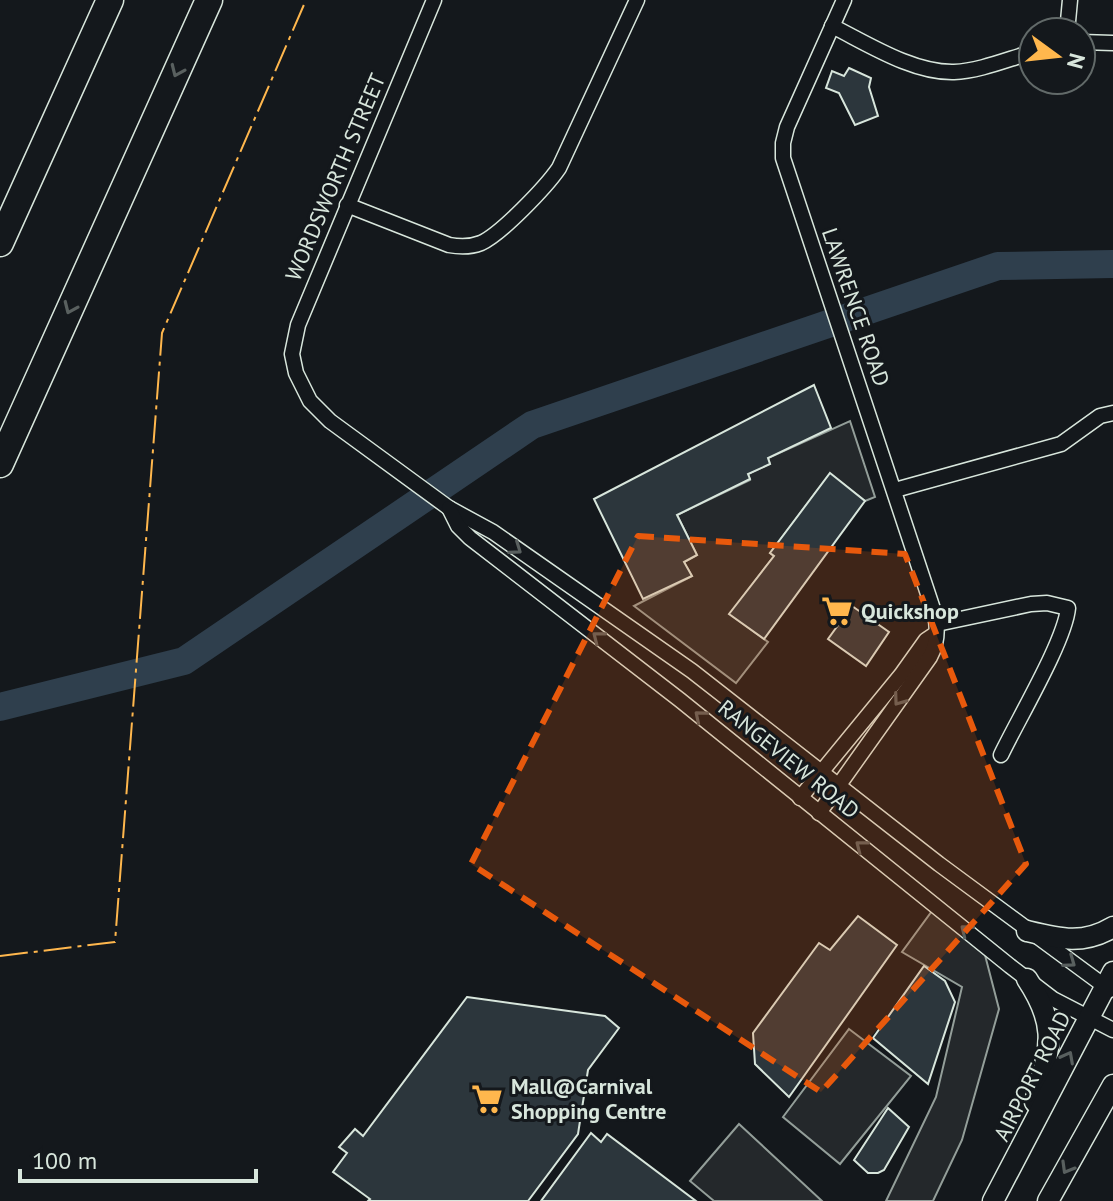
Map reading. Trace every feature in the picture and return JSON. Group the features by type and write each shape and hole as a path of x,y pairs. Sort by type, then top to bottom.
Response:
{"highway":[{"path":"0,216 102,0"},
{"path":"0,243 110,0"},
{"path":"0,464 209,0"}],"main road":[{"path":"1027,931 1073,941 1093,938 1113,927"},
{"path":"1027,979 1040,999 1050,1034 1030,1133"},
{"name":"AIRPORT ROAD","path":"993,1201 1110,984"},
{"path":"1048,1201 1113,1085"},
{"path":"1094,1121 1113,1106"}],"street":[{"name":"WORDSWORTH STREET","path":"296,373 293,341 434,0"},
{"path":"347,205 449,245 465,247 487,240 546,185 559,168 637,0"},
{"name":"LAWRENCE ROAD","path":"844,0 787,127 783,143 787,174 895,490 936,629"},
{"path":"832,26 905,61 944,72 962,71 1017,56"},
{"name":"RANGEVIEW ROAD","path":"296,373 305,394 319,411 449,508 493,532 692,671 1027,931 1110,984"},
{"path":"895,490 1061,444 1092,421 1113,413"},
{"name":"RANGEVIEW ROAD","path":"449,508 458,526 470,538 680,700 1027,979 1053,999 1113,1030"},
{"path":"800,798 936,629 1031,604 1066,606 1066,619 1057,641 1001,755"},
{"path":"819,813 930,657 935,646 936,629"}],"highlighted area":[{"path":"638,536 905,554 1026,864 821,1092 471,864"}],"shaded area":[{"path":"850,421 875,497 865,501 830,474 770,553 774,556 730,614 768,642 736,683 634,606 692,576 684,562 697,555 677,515 750,480 748,474 770,464 768,458"},
{"path":"932,911 985,955 999,1009 962,1140 933,1201 886,1201 936,1097 962,987 902,952"},
{"path":"849,1029 911,1076 840,1164 783,1117"},
{"path":"739,1124 822,1201 714,1201 690,1181"}],"building":[{"path":"849,68 871,78 869,87 878,116 855,125 839,93 826,88 832,71 844,76"},
{"path":"814,385 831,428 768,458 770,464 748,474 750,479 677,515 697,555 684,562 692,576 643,599 594,499"},
{"path":"830,473 865,501 764,639 729,614 774,556 770,553"},
{"path":"852,606 889,632 866,666 828,639"},
{"path":"858,916 897,945 789,1097 755,1064 753,1033 819,943 830,950"},
{"path":"924,966 945,981 955,1002 928,1084 873,1038"},
{"name":"Mall@Carnival Shopping Centre","path":"467,997 605,1016 619,1028 588,1070 578,1134 528,1201 368,1201 370,1199 333,1172 347,1153 339,1147 355,1129 363,1136"},
{"path":"888,1108 909,1127 884,1170 868,1173 854,1160"},
{"name":"Mall@Carnival Shopping Centre","path":"591,1133 601,1142 607,1134 696,1201 541,1201"}],"waterway":[{"path":"0,707 184,661 532,425 998,266 1113,264"}],"power":[{"path":"0,956 115,942 162,333 306,0"}],"place":[{"name":"Quickshop","path":"837,611"},
{"name":"Mall@Carnival Shopping Centre","path":"487,1099"}]}
